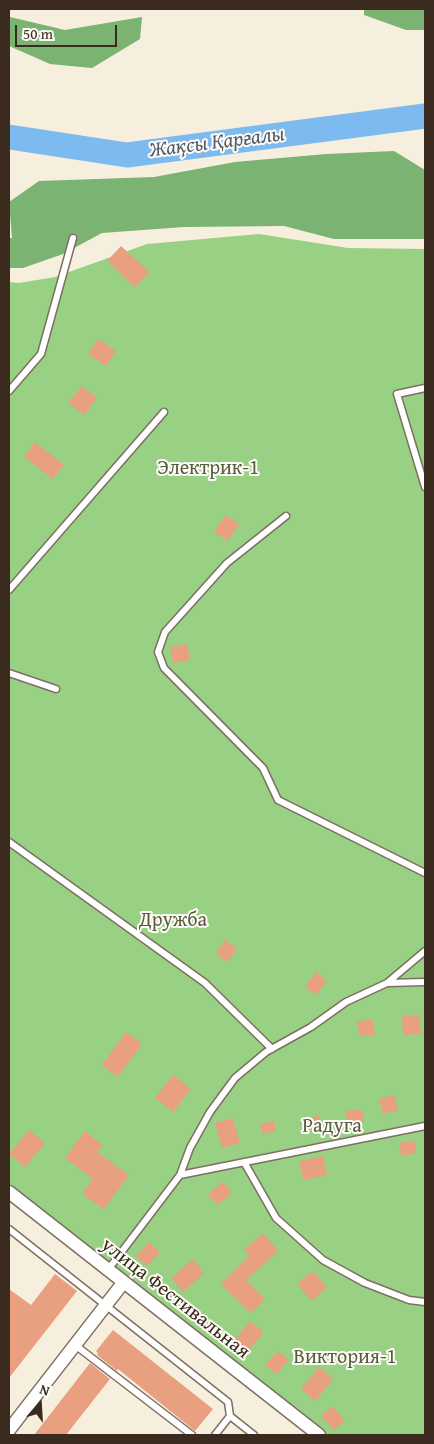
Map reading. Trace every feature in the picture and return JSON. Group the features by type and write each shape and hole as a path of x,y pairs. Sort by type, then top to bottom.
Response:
{"street":[{"name":"улица Фестивальная","path":"9,1192 319,1435"},
{"path":"9,1430 123,1283"}],"lane":[{"path":"9,392 41,354 72,238"},
{"path":"425,388 397,394 425,486"},
{"path":"9,590 164,412"},
{"path":"286,516 227,563 165,632 158,652 164,668 263,768 278,800 425,873"},
{"path":"9,673 56,689"},
{"path":"9,842 206,983 272,1048"},
{"path":"107,1270 180,1175 190,1148 210,1112 235,1078 272,1048 310,1027 346,1002 387,983 425,951"},
{"path":"387,983 425,982"},
{"path":"180,1175 425,1126"},
{"path":"244,1162 276,1218 323,1260 366,1283 408,1300 425,1302"},
{"path":"9,1229 228,1402 230,1416 254,1435"},
{"path":"75,1345 192,1435"},
{"path":"215,1435 230,1416"}],"green space":[{"path":"364,9 425,9 425,30 406,30 364,15"},
{"path":"10,17 65,30 142,17 140,39 92,68 50,64 9,46"},
{"path":"394,151 425,170 425,239 334,239 284,226 184,227 102,233 63,254 23,268 9,268 9,238 12,238 9,202 39,181 154,177 235,162 326,154"},
{"path":"259,234 348,248 425,249 425,1435 319,1435 9,1190 9,282 19,283 55,277 147,244"}],"building":[{"path":"121,246 149,272 135,287 107,261"},
{"path":"98,339 116,351 106,366 88,354"},
{"path":"82,386 97,398 84,415 68,403"},
{"path":"35,442 64,465 53,479 24,457"},
{"path":"225,515 239,524 228,541 214,532"},
{"path":"187,644 190,660 173,663 170,647"},
{"path":"225,940 237,948 228,962 216,954"},
{"path":"316,972 327,981 316,995 305,987"},
{"path":"419,1015 421,1034 403,1035 402,1016"},
{"path":"373,1020 375,1035 359,1036 357,1021"},
{"path":"126,1032 142,1044 118,1077 102,1065"},
{"path":"173,1075 191,1089 173,1112 155,1098"},
{"path":"394,1095 398,1110 383,1114 379,1099"},
{"path":"362,1109 364,1121 347,1123 346,1111"},
{"path":"319,1116 322,1129 311,1132 308,1119"},
{"path":"233,1118 240,1143 222,1148 215,1123"},
{"path":"274,1121 276,1131 263,1134 260,1124"},
{"path":"29,1130 45,1143 25,1167 9,1154"},
{"path":"85,1131 102,1145 97,1152 129,1175 104,1209 82,1194 93,1179 65,1158"},
{"path":"414,1140 416,1153 401,1156 399,1143"},
{"path":"323,1156 327,1175 303,1180 299,1161"},
{"path":"223,1182 232,1193 217,1205 208,1194"},
{"path":"263,1233 278,1251 246,1280 265,1299 251,1313 221,1284 249,1256 244,1250"},
{"path":"149,1242 160,1252 147,1266 136,1257"},
{"path":"193,1259 204,1273 183,1292 171,1278"},
{"path":"313,1271 327,1287 312,1301 297,1284"},
{"path":"55,1274 77,1291 9,1378 9,1289 31,1305"},
{"path":"250,1321 264,1332 246,1354 232,1343"},
{"path":"113,1330 213,1409 195,1431 118,1369 117,1371 97,1355 96,1351"},
{"path":"278,1351 289,1360 276,1374 265,1365"},
{"path":"90,1363 110,1379 66,1435 34,1435"},
{"path":"319,1367 333,1379 315,1401 301,1389"},
{"path":"332,1406 345,1420 334,1430 321,1416"}],"waterway":[{"name":"Жақсы Қарғалы","path":"9,137 127,155 425,116"}],"park label":[{"name":"Электрик-1","path":"208,469"},
{"name":"Дружба","path":"173,921"},
{"name":"Радуга","path":"332,1127"},
{"name":"Виктория-1","path":"345,1358"}]}
